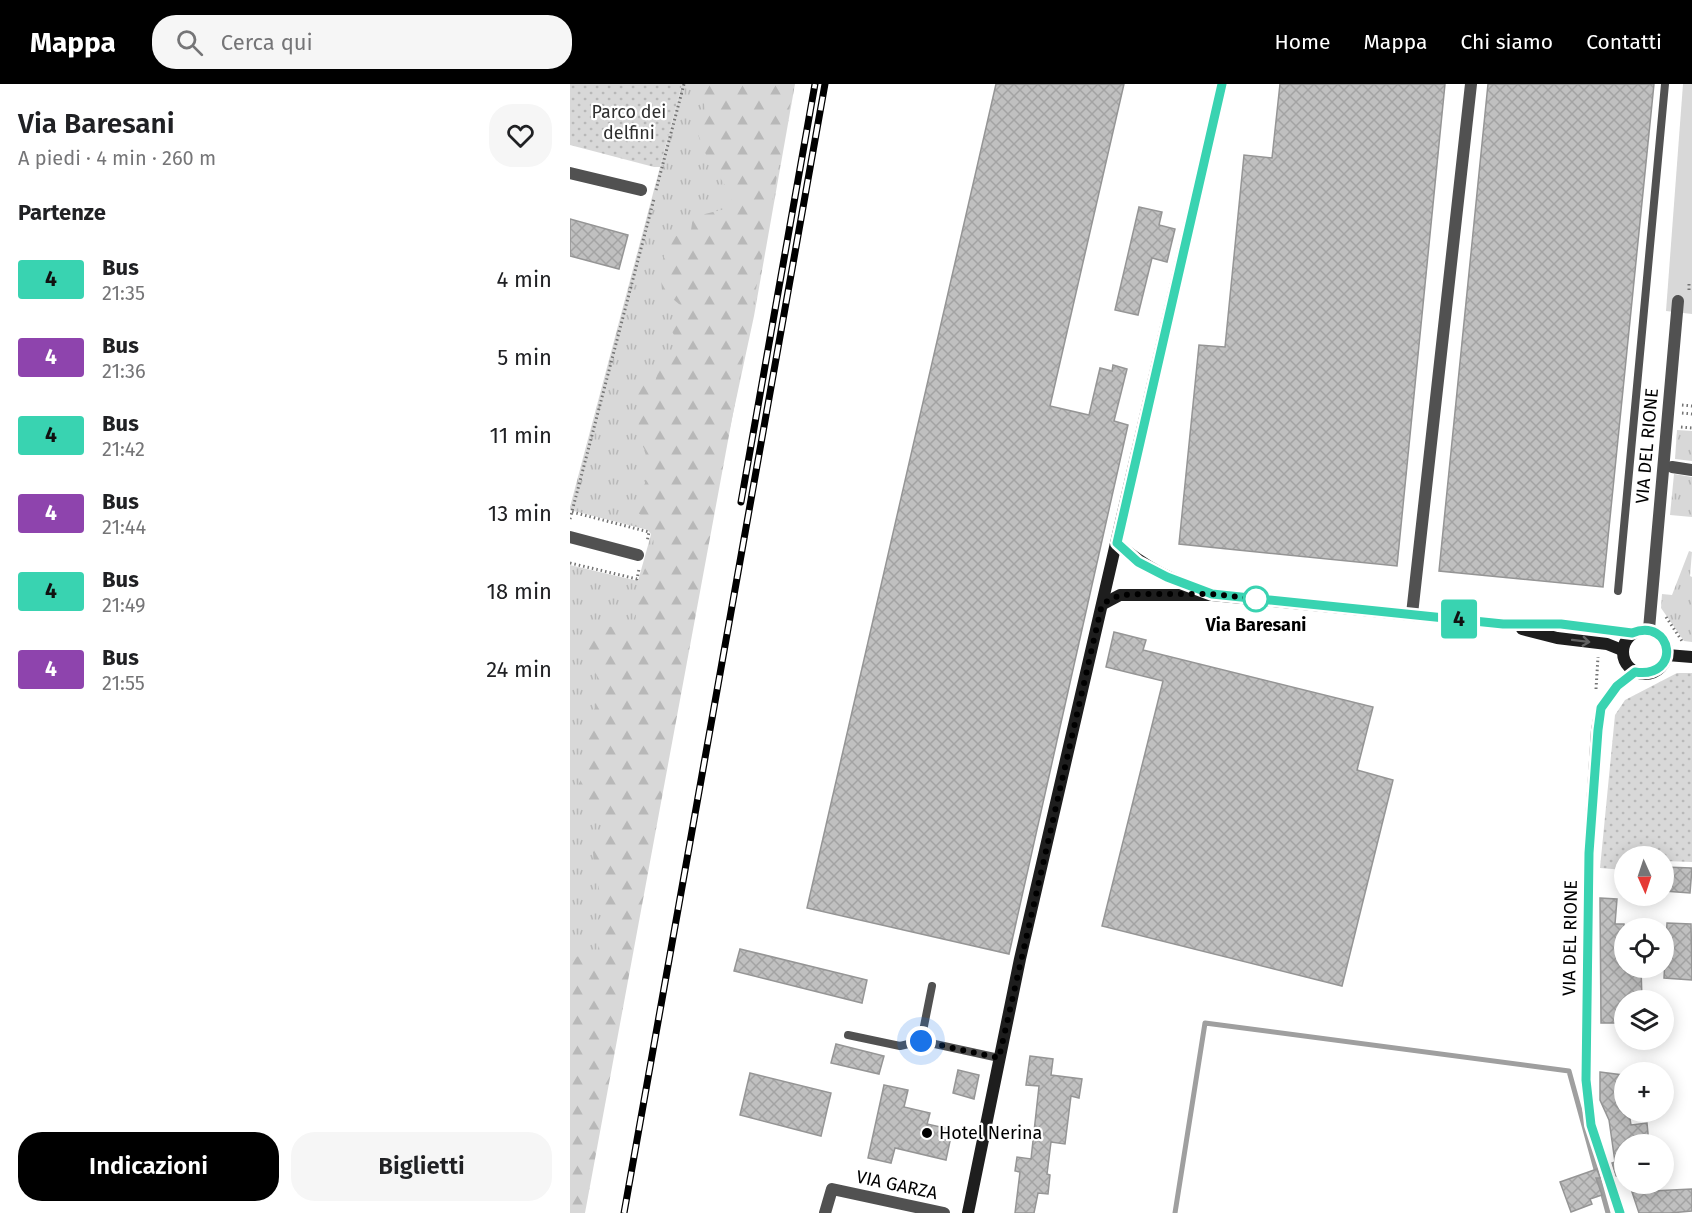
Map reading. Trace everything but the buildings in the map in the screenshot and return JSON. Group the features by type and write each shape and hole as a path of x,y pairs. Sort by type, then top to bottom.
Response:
{"street":[{"path":"968,1213 999,1058 1222,84"},
{"path":"1412,614 1471,84"},
{"path":"570,173 641,190"},
{"name":"VIA DEL RIONE","path":"1649,629 1678,301"},
{"path":"1672,467 1692,470"},
{"path":"570,537 638,555"},
{"path":"1117,543 1138,562 1167,577 1212,594"},
{"path":"1102,604 1120,595 1212,594 1503,624 1561,624 1632,633"},
{"path":"1503,624 1557,638 1607,644 1622,650"},
{"path":"1635,672 1624,662 1622,650 1626,639 1632,633 1642,629 1649,629 1659,634 1667,647 1667,655 1692,657"},
{"name":"VIA DEL RIONE","path":"1620,1213 1591,1125 1586,1080 1589,853 1598,730 1601,708 1617,686 1635,672 1648,674 1657,671 1664,664 1667,655"},
{"name":"VIA GARZA","path":"825,1213 832,1189 944,1213"}],"lane":[{"path":"1618,591 1665,84"},
{"path":"921,1041 932,986"},
{"path":"848,1035 900,1046 921,1041 999,1058"}],"path":[{"path":"570,519 684,84"},
{"path":"1683,405 1682,413 1692,414"},
{"path":"1676,427 1692,428"},
{"path":"1592,698 1596,687 1599,652"}],"green space":[{"name":"Parco dei delfini","path":"570,84 682,84 660,167 570,145"},
{"path":"682,84 795,84 754,316 704,549 570,1213 570,565 638,581 652,531 570,510 570,507"},
{"path":"699,84 794,84 585,1213 570,1213 570,962 581,954 592,956 600,950 596,930 598,920 606,913 604,902 598,895 600,877 594,867 593,852 604,824 587,818 574,793 583,776 585,763 580,736 595,708 600,691 596,674 586,651 594,625 634,632 640,580 654,548 653,536 643,525 643,517 636,511 635,504 643,495 643,487 653,468 639,438 637,390 641,385 655,382 662,356 673,351 674,335 667,323 678,315 684,314 685,309 662,290 660,269 670,237 685,234 691,230 693,217 725,209 733,197 708,160 698,134 706,112"},
{"path":"1683,84 1692,84 1692,314 1666,311"},
{"path":"1677,430 1692,431 1692,461 1675,459"},
{"path":"1674,474 1692,477 1692,517 1670,515"},
{"path":"1689,551 1692,552 1690,576 1692,577 1692,642 1684,641 1661,608 1662,594 1672,595"},
{"path":"1677,673 1692,673 1692,862 1674,861 1674,846 1614,846 1614,869 1600,868 1615,715 1625,700"}],"waterway":[{"path":"1175,1213 1205,1023 1569,1071 1608,1213"}],"railway":[{"path":"741,502 815,84"},
{"path":"624,1213 825,84"}],"bus line":[{"name":"4","path":"1222,84 1117,543 1138,562 1167,577 1212,594 1503,624 1561,624 1632,633 1649,629 1663,639 1667,647 1664,664 1657,671 1648,674 1635,672 1617,686 1601,708 1598,730 1589,853 1586,1080 1591,1125 1620,1213"}],"place":[{"name":"Via Baresani","path":"1256,599"},
{"name":"Hotel Nerina","path":"927,1133"}],"route":[{"path":"921,1041 999,1058 1102,604 1120,595 1141,594 1212,594 1256,599"}]}
